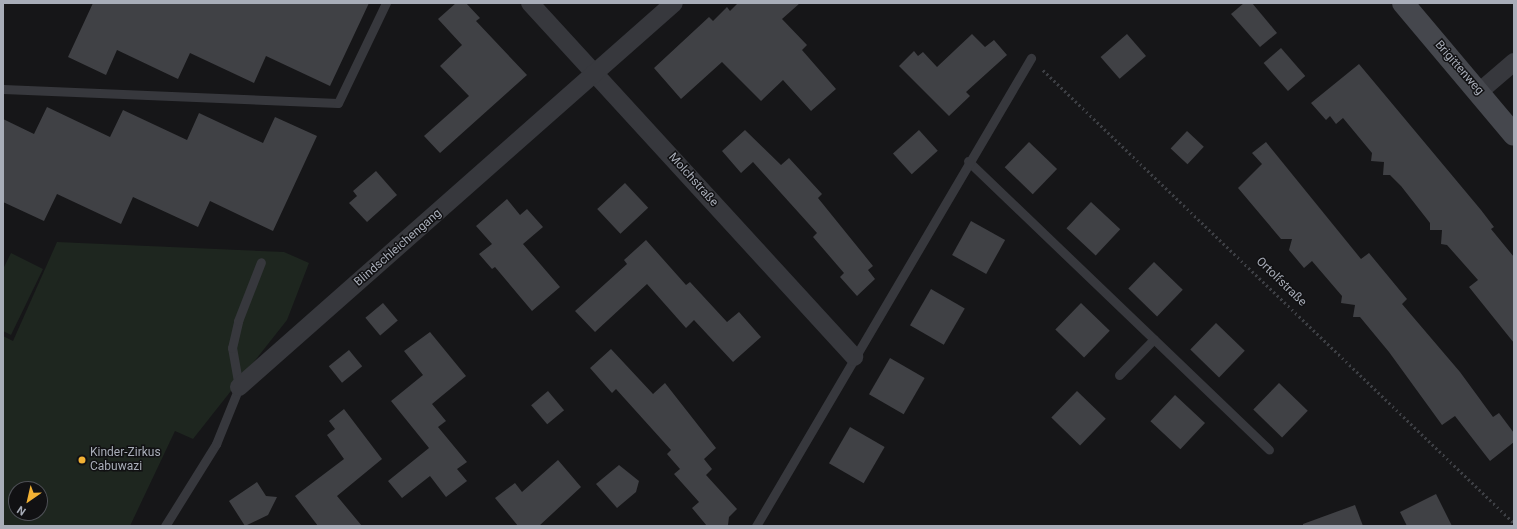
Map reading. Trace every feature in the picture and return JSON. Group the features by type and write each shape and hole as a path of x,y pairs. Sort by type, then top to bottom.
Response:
{"street":[{"name":"Molchstraße","path":"530,3 596,73 854,357"},
{"name":"Blindschleichengang","path":"239,387 674,3"},
{"name":"Brigittenweg","path":"1403,3 1514,135"},
{"path":"1479,92 1514,62"}],"lane":[{"path":"3,89 338,103 386,3"},
{"path":"756,526 968,161 1030,58"},
{"path":"968,161 1270,450"},
{"path":"239,387 232,348 238,321 262,262"},
{"path":"1119,375 1154,339"},
{"name":"Blindschleichengang","path":"166,526 216,444 239,387"}],"path":[{"name":"Ortolfstraße","path":"1030,58 1514,523"}],"shaded area":[{"path":"57,242 284,252 309,263 287,320 193,439 175,431 130,526 3,526 3,336 13,341"},
{"path":"11,253 43,269 11,335 3,331 3,269"}],"building":[{"path":"93,3 369,3 330,86 266,56 254,83 190,53 178,79 117,50 106,75 68,57"},
{"path":"456,3 466,3 480,18 476,21 527,75 440,153 424,136 469,96 440,66 462,45 438,19"},
{"path":"738,3 800,3 782,19 807,45 802,50 836,89 811,111 783,80 761,101 722,62 681,99 654,68 709,17 713,21 727,7 730,11"},
{"path":"1244,3 1252,3 1277,33 1260,47 1231,14"},
{"path":"972,34 985,47 994,40 1007,55 966,92 970,96 949,116 899,66 914,51 918,56 923,52 937,67"},
{"path":"1127,34 1146,56 1120,79 1101,57"},
{"path":"1281,48 1305,76 1288,91 1264,63"},
{"path":"1359,64 1481,210 1494,227 1491,229 1514,257 1514,343 1469,287 1478,280 1447,245 1441,244 1442,230 1430,230 1430,223 1401,186 1390,175 1383,175 1384,162 1371,161 1372,153 1343,118 1336,124 1330,116 1326,120 1311,103"},
{"path":"47,107 110,137 123,110 187,140 199,113 263,143 275,117 317,136 273,231 210,201 198,227 133,197 121,224 57,194 44,221 3,202 3,119 34,134"},
{"path":"745,130 781,165 789,158 822,194 818,198 873,266 868,270 875,279 857,296 840,277 844,273 813,237 817,233 753,162 741,173 722,151"},
{"path":"919,130 938,151 912,174 893,153"},
{"path":"1187,131 1204,147 1187,164 1171,149"},
{"path":"1029,142 1057,169 1033,194 1005,167"},
{"path":"1266,142 1361,259 1369,253 1407,299 1402,304 1460,372 1493,417 1499,413 1514,433 1514,442 1490,461 1455,416 1442,425 1389,352 1360,317 1353,317 1355,305 1341,303 1342,296 1312,261 1304,268 1289,250 1292,239 1281,239 1238,188 1262,164 1252,153"},
{"path":"376,171 397,195 367,222 349,203 357,196 353,191"},
{"path":"625,183 648,208 620,234 597,209"},
{"path":"507,199 520,215 527,209 543,227 523,244 560,287 532,311 495,267 492,269 479,254 492,244 476,226"},
{"path":"1091,202 1120,229 1096,256 1066,228"},
{"path":"971,221 1005,240 986,274 952,255"},
{"path":"646,240 686,285 690,282 727,322 739,312 761,337 733,362 694,320 686,328 647,284 595,332 575,311 627,264 624,260"},
{"path":"1154,262 1183,290 1157,316 1128,289"},
{"path":"931,289 965,308 944,345 910,325"},
{"path":"383,303 398,321 380,335 365,318"},
{"path":"1081,303 1110,331 1084,357 1055,330"},
{"path":"1216,323 1245,351 1219,377 1190,350"},
{"path":"430,332 466,376 432,404 446,421 438,427 467,462 457,469 467,481 446,497 430,476 402,498 388,481 429,448 391,401 423,375 404,351"},
{"path":"611,349 653,394 665,383 716,448 704,459 712,469 706,475 737,509 729,517 728,525 707,526 692,508 699,502 674,474 680,469 667,454 671,450 616,389 612,393 590,368"},
{"path":"349,350 362,366 342,383 329,366"},
{"path":"890,358 925,378 904,414 869,394"},
{"path":"1279,383 1308,411 1282,437 1253,410"},
{"path":"548,391 564,410 547,424 531,405"},
{"path":"1077,391 1106,419 1080,445 1051,418"},
{"path":"1175,395 1205,423 1180,449 1150,421"},
{"path":"344,409 382,459 337,496 362,526 318,526 295,496 344,459 327,435 335,429 329,421"},
{"path":"850,427 885,447 864,483 829,463"},
{"path":"558,460 581,487 539,526 518,526 495,498 515,483 522,492"},
{"path":"619,465 639,481 636,492 617,508 596,484"},
{"path":"257,482 266,496 277,497 268,515 245,526 229,501"},
{"path":"1436,494 1452,526 1407,526 1400,512"},
{"path":"1355,505 1363,526 1303,526 1303,524"}],"place":[{"name":"Kinder-Zirkus Cabuwazi","path":"82,460"}]}
